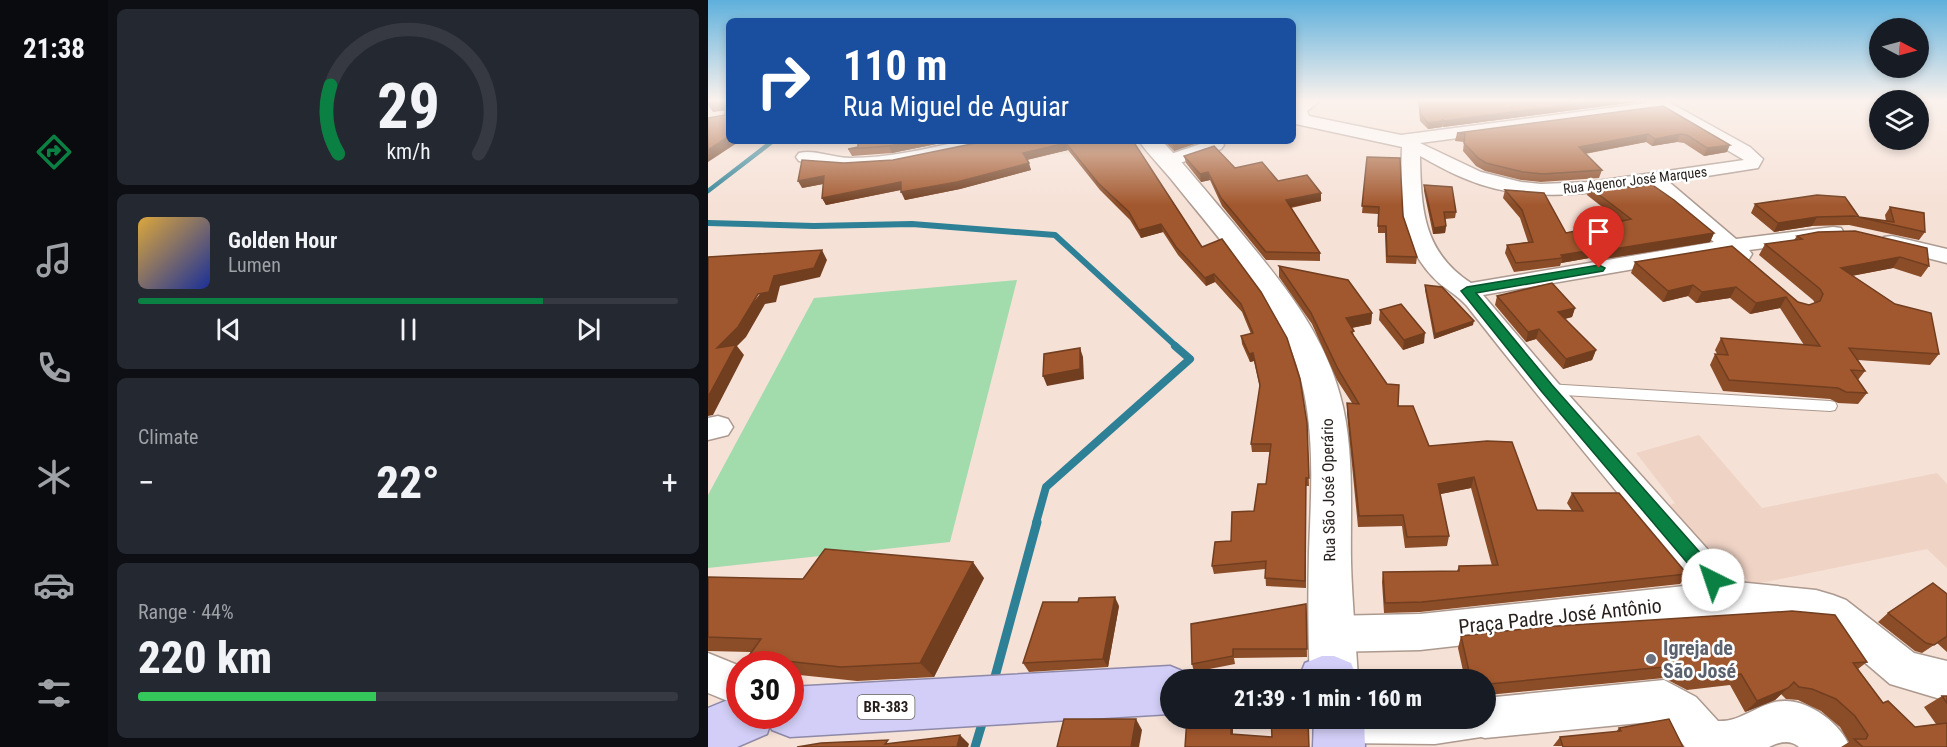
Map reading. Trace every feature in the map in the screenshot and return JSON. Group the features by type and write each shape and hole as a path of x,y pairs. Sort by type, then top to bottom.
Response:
{"highway":[{"name":"BR-383","path":"804,711 1160,691"},
{"path":"708,713 726,712"},
{"path":"708,734 726,726"}],"street":[{"name":"Rua Agenor José Marques","path":"1372,135 1406,142 1474,176 1521,188 1566,190 1751,164 1754,159 1715,135"},
{"path":"1452,135 1406,142 1411,200 1418,237 1432,261 1449,281 1467,291 1547,389 1728,597"},
{"path":"805,157 834,163 869,162 969,144"},
{"path":"1159,151 1215,145"},
{"name":"Rua São José Operário","path":"1159,151 1263,277 1293,319 1317,370 1328,423 1333,669"},
{"path":"1653,179 1757,269"},
{"path":"1467,291 1812,234 1866,236 1947,256"},
{"name":"Praça Padre José Antônio","path":"1369,669 1420,632 1728,597 1790,603 1833,612 1904,670 1947,681"},
{"path":"708,673 726,680"},
{"path":"1496,717 1664,700 1682,711 1708,742 1732,742 1776,722 1792,722 1810,729 1829,747"}],"lane":[{"path":"1547,389 1830,406"}],"shaded area":[{"path":"1699,435 1762,508 1937,473 1947,484 1947,568 1927,549 1751,585 1739,569 1721,577 1661,509 1675,503 1636,453"}],"green space":[{"path":"1017,280 950,542 708,568 708,495 814,298"}],"building":[{"path":"708,135 726,135 726,138 708,150"},
{"path":"1465,135 1643,135 1579,147 1602,170 1543,174 1523,172 1486,163 1464,143"},
{"path":"1649,135 1676,135 1655,139"},
{"path":"1687,135 1713,135 1730,145 1707,148"},
{"path":"858,144 898,144 848,149 858,147"},
{"path":"971,144 1062,144 1023,153 1029,163 957,182 901,192 901,182 822,198 824,176 798,181 802,160 844,163 893,160"},
{"path":"1067,144 1135,144 1202,247 1222,239 1261,292 1287,338 1300,379 1307,423 1309,478 1306,478 1305,581 1265,578 1266,561 1212,566 1215,542 1231,541 1232,512 1254,511 1258,484 1266,484 1271,444 1251,444 1260,385 1253,353 1249,354 1241,336 1253,333 1241,304 1214,274 1205,278 1176,247 1161,224 1139,230 1129,212 1098,183"},
{"path":"1214,146 1235,168 1262,162 1278,181 1307,175 1321,193 1286,200 1320,253 1266,252 1221,198 1208,172 1200,174 1184,156"},
{"path":"1367,157 1400,158 1403,216 1417,257 1387,256 1386,226 1378,226 1379,207 1362,206"},
{"path":"1615,184 1633,188 1651,184 1714,233 1561,255 1563,258 1516,263 1507,245 1533,242 1522,210 1505,190 1544,193 1566,233 1631,219 1589,187"},
{"path":"1424,185 1452,187 1456,212 1444,212 1446,226 1434,228"},
{"path":"1817,195 1845,197 1859,217 1894,222 1890,207 1924,213 1925,232 1854,216 1817,217 1778,223 1755,204"},
{"path":"1855,231 1927,248 1929,266 1900,257 1841,268 1895,304 1931,313 1939,354 1849,348 1865,371 1851,370 1867,393 1846,392 1838,388 1729,380 1715,354 1728,355 1721,338 1820,346 1786,297 1756,303 1736,287 1702,292 1693,285 1668,291 1635,262 1732,246 1798,302 1809,305 1820,301 1823,294 1820,289 1765,244 1802,239 1797,236 1818,232"},
{"path":"822,250 814,268 774,276 769,292 758,294 738,327 717,348 736,345 708,397 708,257"},
{"path":"1279,266 1348,280 1372,313 1346,318 1354,331 1351,332 1387,384 1399,385 1398,406 1413,406 1429,446 1487,441 1512,442 1537,510 1583,511 1572,493 1619,493 1687,574 1422,602 1385,603 1383,572 1459,571 1459,566 1498,565 1474,477 1438,484 1449,536 1407,537 1403,515 1359,516 1347,403 1359,404 1338,369 1311,313"},
{"path":"1552,283 1575,308 1558,312 1596,350 1566,359 1539,329 1528,332 1497,296"},
{"path":"1425,285 1442,287 1474,321 1435,334"},
{"path":"1401,304 1425,333 1404,340 1380,310"},
{"path":"1080,348 1080,369 1043,376 1044,354"},
{"path":"825,549 973,562 920,663 841,667 804,663 804,651 752,651 761,639 708,637 708,577 803,579"},
{"path":"1933,583 1947,594 1947,636 1934,645 1926,643 1888,613"},
{"path":"1115,597 1103,659 1023,663 1043,602 1078,602 1079,598"},
{"path":"1306,604 1307,649 1233,649 1233,656 1192,664 1191,624"},
{"name":"Igreja de São José","path":"1792,611 1835,615 1867,662 1853,663 1883,703 1888,701 1915,727 1947,723 1947,747 1863,747 1854,739 1866,739 1868,735 1855,716 1836,699 1812,689 1799,687 1794,682 1788,688 1757,701 1741,674 1698,678 1674,666 1496,683 1496,669 1468,669 1461,636 1542,627"},
{"path":"1064,719 1136,719 1131,747 1057,747"},
{"path":"1669,719 1683,747 1563,747 1560,737 1621,731 1619,728"},
{"path":"1186,729 1231,729 1231,734 1272,737 1272,729 1308,729 1309,747 1185,747"},
{"path":"960,735 957,747 797,747 821,743 888,740 885,744"}],"waterway":[{"path":"708,191 769,144"},
{"path":"708,223 814,226 912,224 1055,235 1177,347"},
{"path":"1036,523 1046,487 1190,359 1175,346"},
{"path":"993,684 1037,522"},
{"path":"975,747 984,717"}],"place":[{"name":"Igreja de São José","path":"1651,659"}],"route":[{"path":"1599,268 1467,291 1547,389 1713,580"}]}
